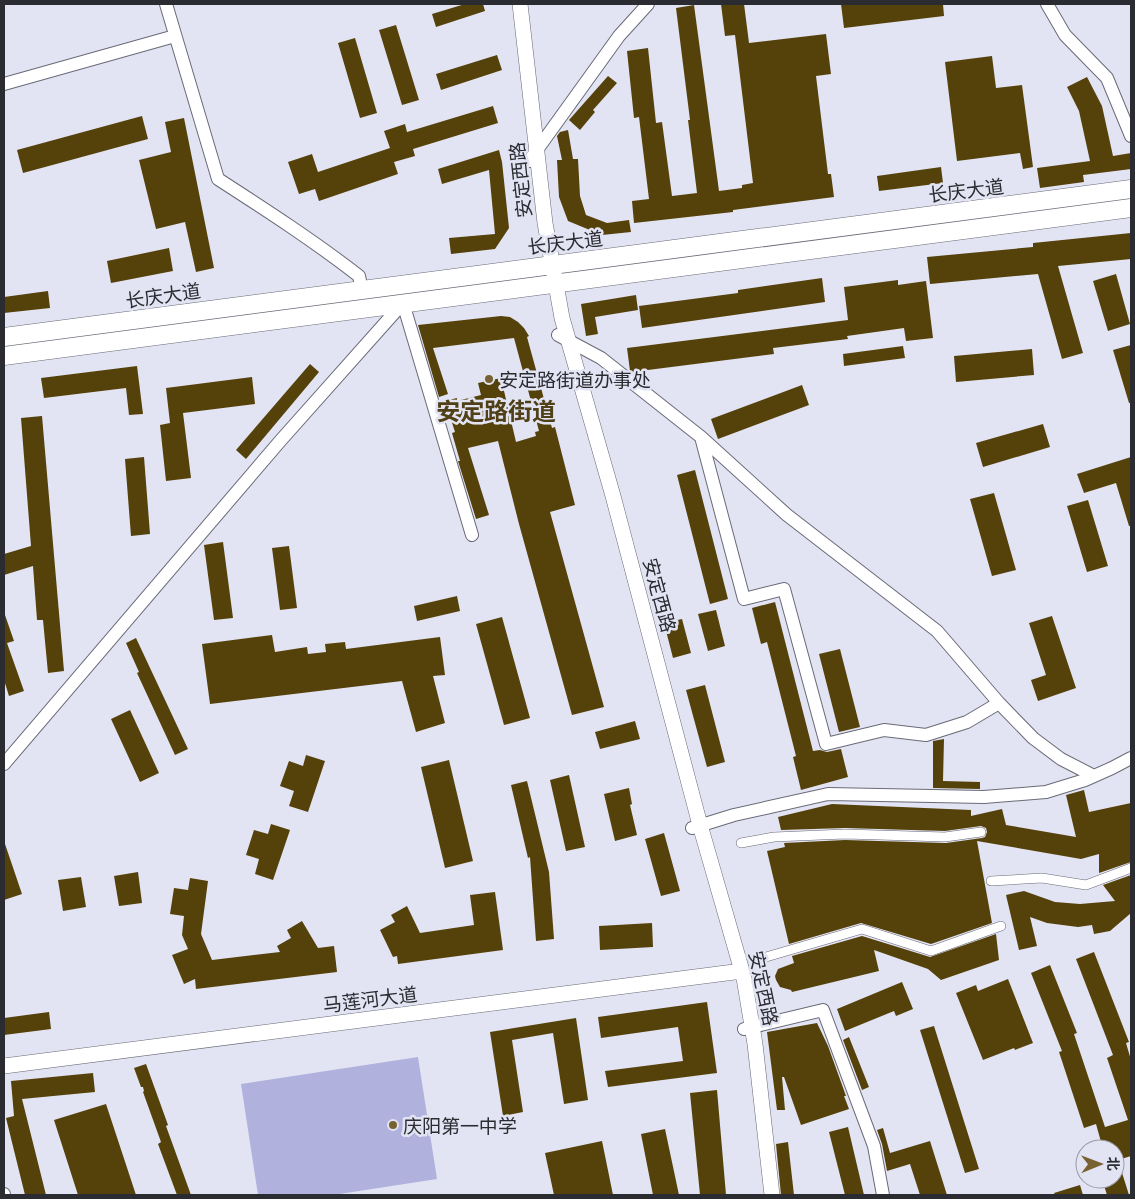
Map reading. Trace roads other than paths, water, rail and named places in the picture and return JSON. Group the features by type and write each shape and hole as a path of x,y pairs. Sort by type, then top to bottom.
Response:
{"main road":[{"name":"长庆大道","path":"4,337 1131,189"},
{"name":"长庆大道","path":"4,356 1131,208"}],"street":[{"path":"166,4 218,179 290,225 337,259 359,276 362,290"},
{"name":"安定西路","path":"511,4 545,223 551,284 563,338 605,499 736,967 748,1028 772,1195"},
{"name":"安定西路","path":"520,4 533,155"},
{"path":"533,155 619,36 648,4"},
{"path":"1047,4 1066,35 1108,78 1131,136"},
{"path":"4,84 175,36"},
{"path":"403,303 472,536"},
{"path":"4,764 281,440 403,303"},
{"path":"563,338 601,358 701,437 787,515 937,631 999,704 1033,738 1061,759 1094,776"},
{"path":"701,437 744,599 784,589 826,744 884,730 926,735 968,722 999,704"},
{"path":"696,826 734,815 828,794 984,797 1046,792 1094,776 1131,758"},
{"path":"740,844 774,837 845,834 945,837 981,832"},
{"path":"991,881 1042,878 1086,885 1131,868"},
{"path":"766,957 862,929 931,951 1001,926"},
{"name":"马莲河大道","path":"4,1056 736,967"},
{"name":"马莲河大道","path":"4,1066 736,967"},
{"path":"748,1028 823,1010 874,1146 883,1195"},
{"name":"安定西路","path":"748,1028 763,1195"}],"place":[{"name":"安定路街道办事处","path":"489,379"},
{"name":"庆阳第一中学","path":"393,1125"}],"district":[{"name":"安定路街道","path":"496,410"}]}
